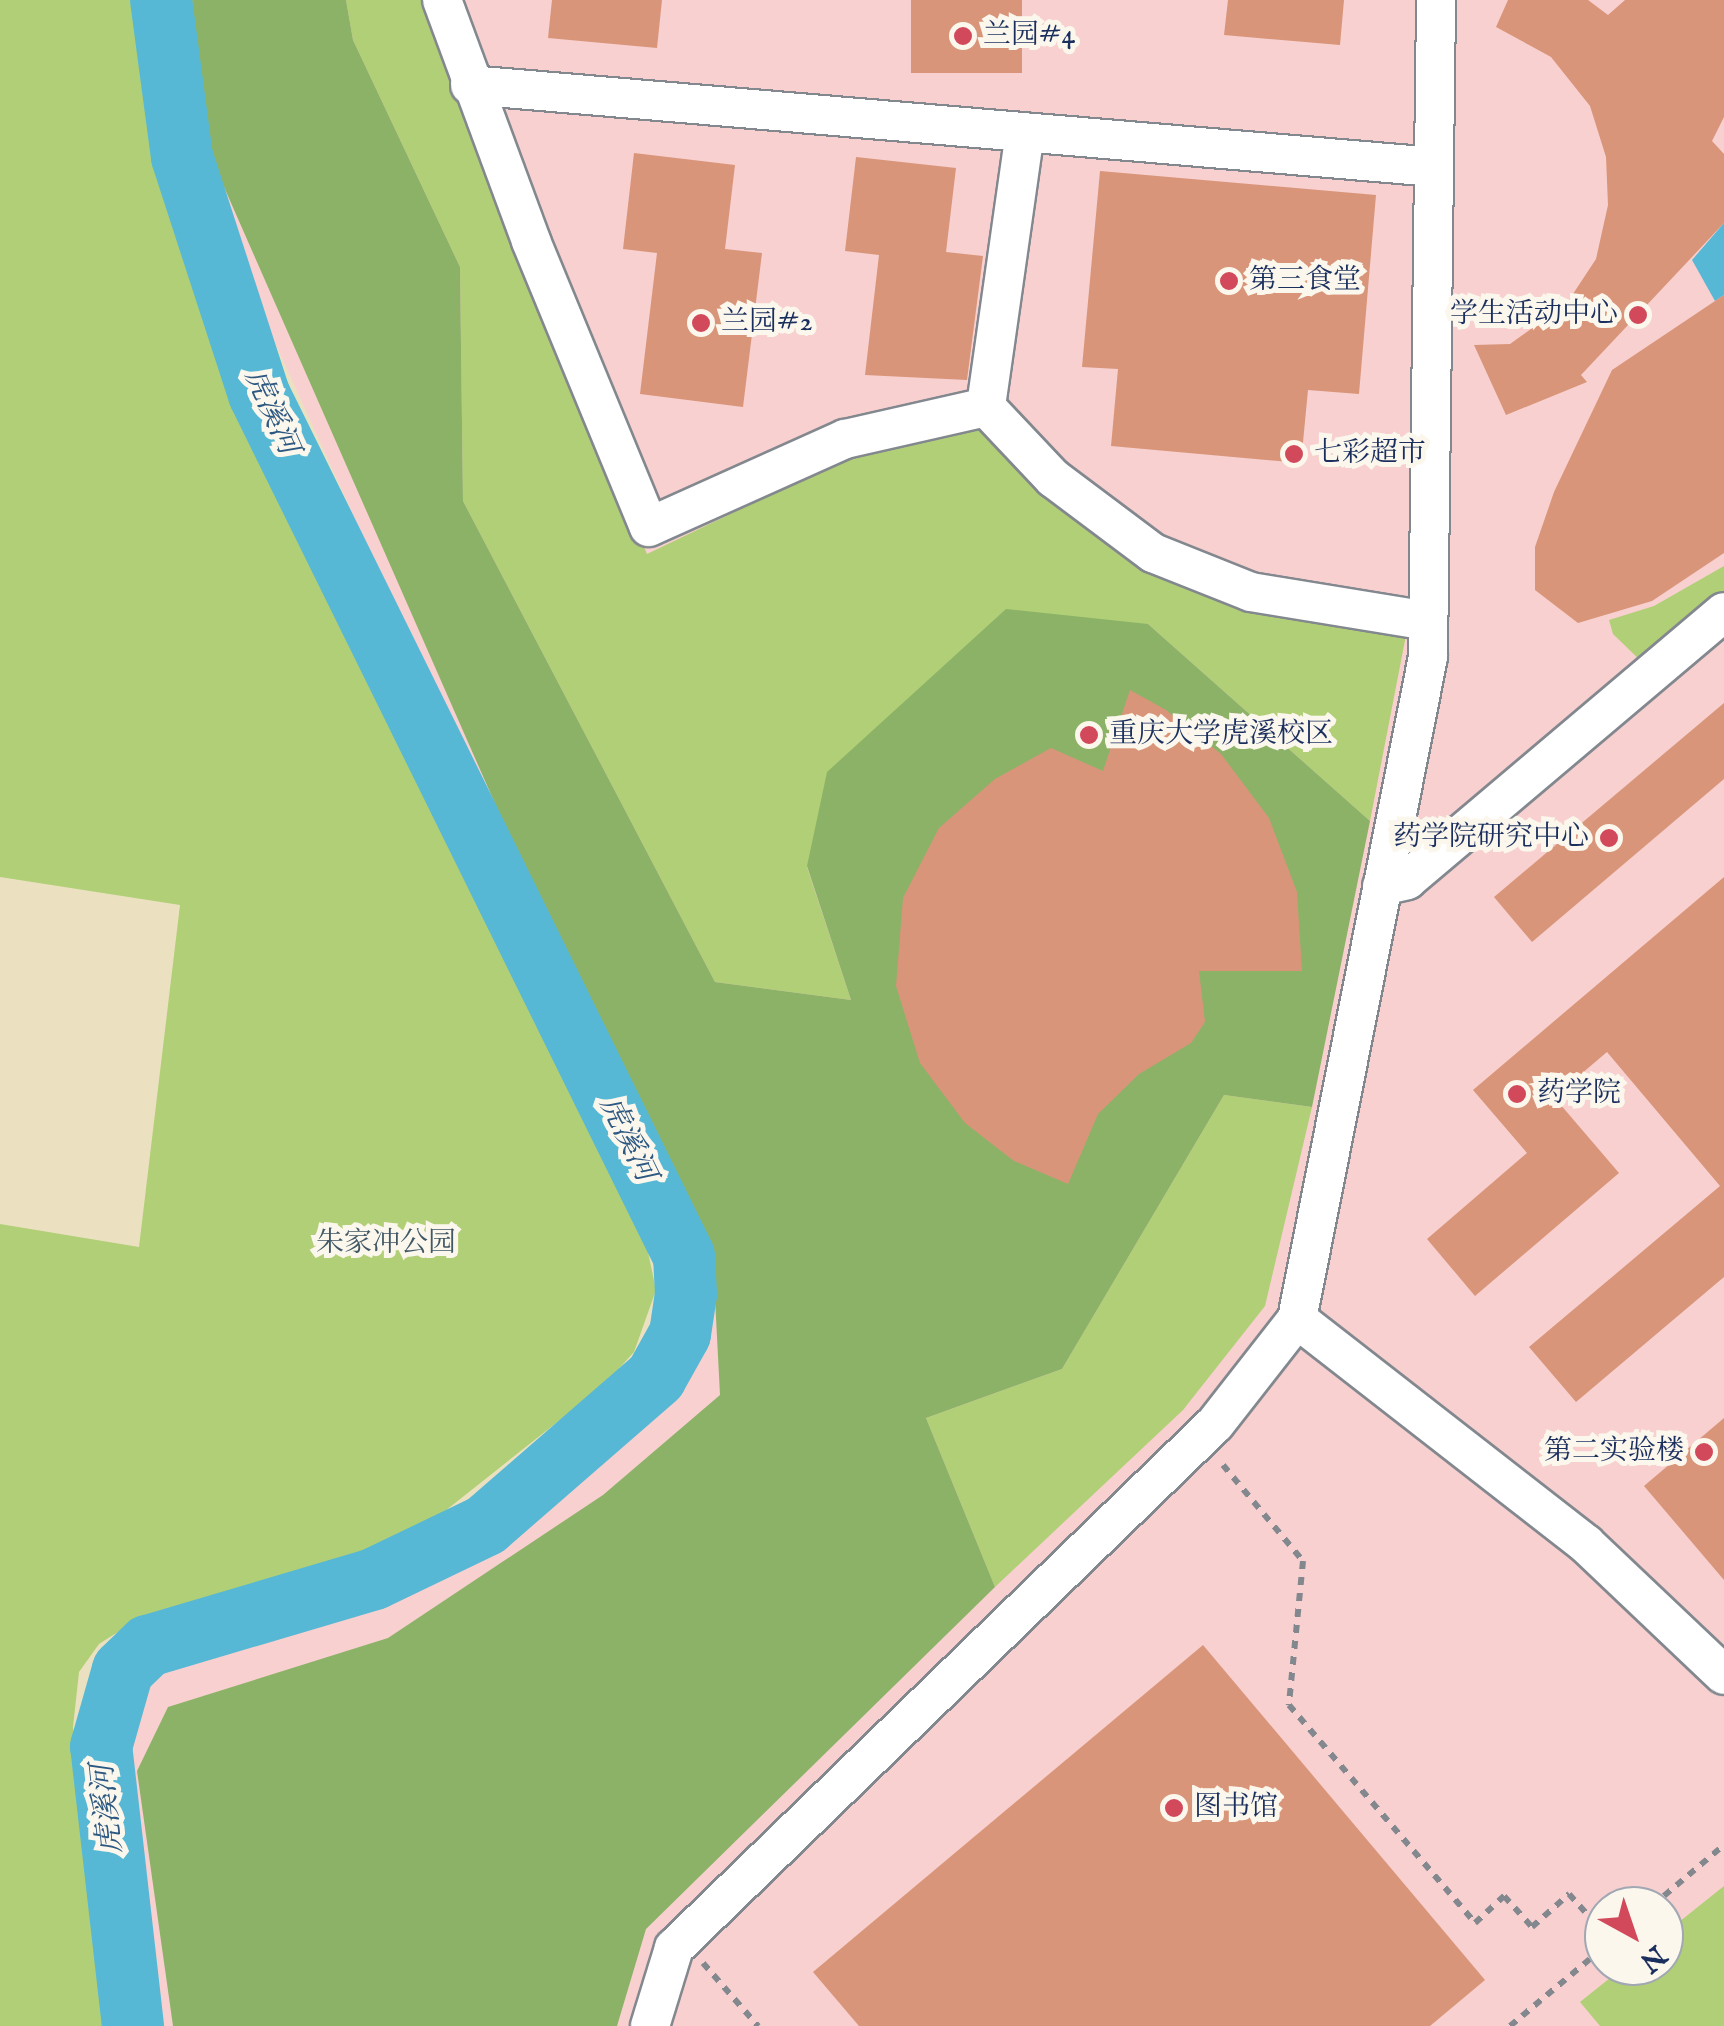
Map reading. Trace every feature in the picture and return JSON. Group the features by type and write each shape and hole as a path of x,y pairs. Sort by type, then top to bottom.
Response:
{"lane":[{"path":"442,0 470,85 649,527 845,440 986,407"},
{"path":"650,2026 674,1948 1200,1438 1297,1319 1428,657 1436,0"},
{"path":"470,85 1434,168"},
{"path":"986,407 1025,132"},
{"path":"986,407 1054,478 1153,553 1252,592 1428,621"},
{"path":"1382,886 1407,880 1724,612"},
{"path":"1297,1319 1586,1544 1724,1676"}],"path":[{"path":"1200,1438 1304,1561 1290,1706 1475,1923 1504,1896 1532,1927 1569,1894 1584,1910"},
{"path":"1676,1886 1724,1845"},
{"path":"683,1939 758,2026"},
{"path":"1510,2026 1584,1963"}],"shaded area":[{"name":"重庆大学虎溪校区","path":"184,0 1724,0 1724,2026 155,2026 121,1744 123,1717 145,1677 411,1592 501,1543 659,1411 689,1375 703,1318 702,1284 204,186"}],"green space":[{"name":"朱家冲公园","path":"0,0 152,0 172,155 248,398 638,1204 656,1290 634,1352 604,1385 421,1530 364,1559 140,1618 99,1644 79,1672 73,1727 108,2026 0,2026 0,1224 139,1247 180,905 0,877"},
{"path":"192,0 346,0 353,40 460,267 463,501 715,982 851,1000 807,866 827,772 1006,609 1148,624 1370,821 1312,1107 1224,1095 1062,1369 926,1418 995,1587 646,1929 617,2026 173,2026 137,1771 168,1707 388,1638 603,1495 720,1395 714,1279 522,865 206,146"},
{"path":"346,0 423,0 647,554 849,457 978,423 1147,567 1407,630 1370,821 1148,624 807,867 851,1000 715,982 463,501 460,267 353,40"},
{"path":"1724,566 1724,599 1645,665 1613,634 1609,620 1654,606"},
{"path":"1224,1095 1312,1107 1265,1306 1183,1410 995,1587 926,1418 1062,1369"},
{"path":"1724,1886 1724,2026 1600,2026 1580,2002 1600,1986 1684,1986 1684,1918"}],"water":[{"path":"1724,223 1724,295 1715,301 1692,260"}],"building":[{"path":"552,0 662,0 657,48 548,38"},
{"name":"兰园#4","path":"911,0 1022,0 1022,73 911,73"},
{"path":"1228,0 1344,0 1340,45 1224,35"},
{"path":"1508,0 1588,0 1608,15 1625,0 1724,0 1724,117 1712,141 1724,154 1724,223 1581,375 1587,382 1506,415 1474,345 1510,344 1567,303 1596,259 1608,205 1606,157 1590,106 1551,57 1496,27"},
{"name":"兰园#2","path":"634,153 735,165 725,249 762,253 743,407 640,394 657,253 623,249"},
{"path":"856,157 956,168 946,252 983,256 967,380 865,375 879,255 845,251"},
{"name":"第三食堂","path":"1100,171 1376,195 1359,394 1308,390 1301,463 1111,446 1118,369 1082,367"},
{"path":"1724,295 1724,553 1652,601 1578,623 1535,590 1535,547 1554,492 1612,370"},
{"path":"1130,690 1166,710 1221,754 1269,818 1297,892 1302,971 1199,971 1205,1022 1191,1043 1139,1074 1098,1114 1068,1184 1014,1161 965,1123 920,1063 896,986 903,898 939,828 995,779 1051,748 1103,771"},
{"name":"药学院研究中心","path":"1724,703 1724,779 1532,942 1494,897"},
{"path":"1724,877 1724,1277 1576,1402 1529,1347 1720,1186 1607,1052 1554,1097 1619,1173 1475,1296 1427,1239 1527,1153 1473,1090"},
{"name":"第二实验楼","path":"1724,1418 1724,1580 1644,1486"},
{"name":"图书馆","path":"1203,1645 1485,1980 1430,2026 859,2026 813,1972"}],"waterway":[{"name":"虎溪河","path":"133,2026 101,1747 123,1670 148,1646 374,1579 486,1525 656,1377 680,1334 686,1294 684,1256 259,394 182,157 161,0"}],"place":[{"name":"兰园#4","path":"963,36"},
{"name":"第三食堂","path":"1229,281"},
{"name":"学生活动中心","path":"1638,315"},
{"name":"兰园#2","path":"701,323"},
{"name":"七彩超市","path":"1294,454"},
{"name":"重庆大学虎溪校区","path":"1089,735"},
{"name":"药学院研究中心","path":"1609,838"},
{"name":"药学院","path":"1517,1094"},
{"name":"第二实验楼","path":"1704,1452"},
{"name":"图书馆","path":"1174,1808"}]}
